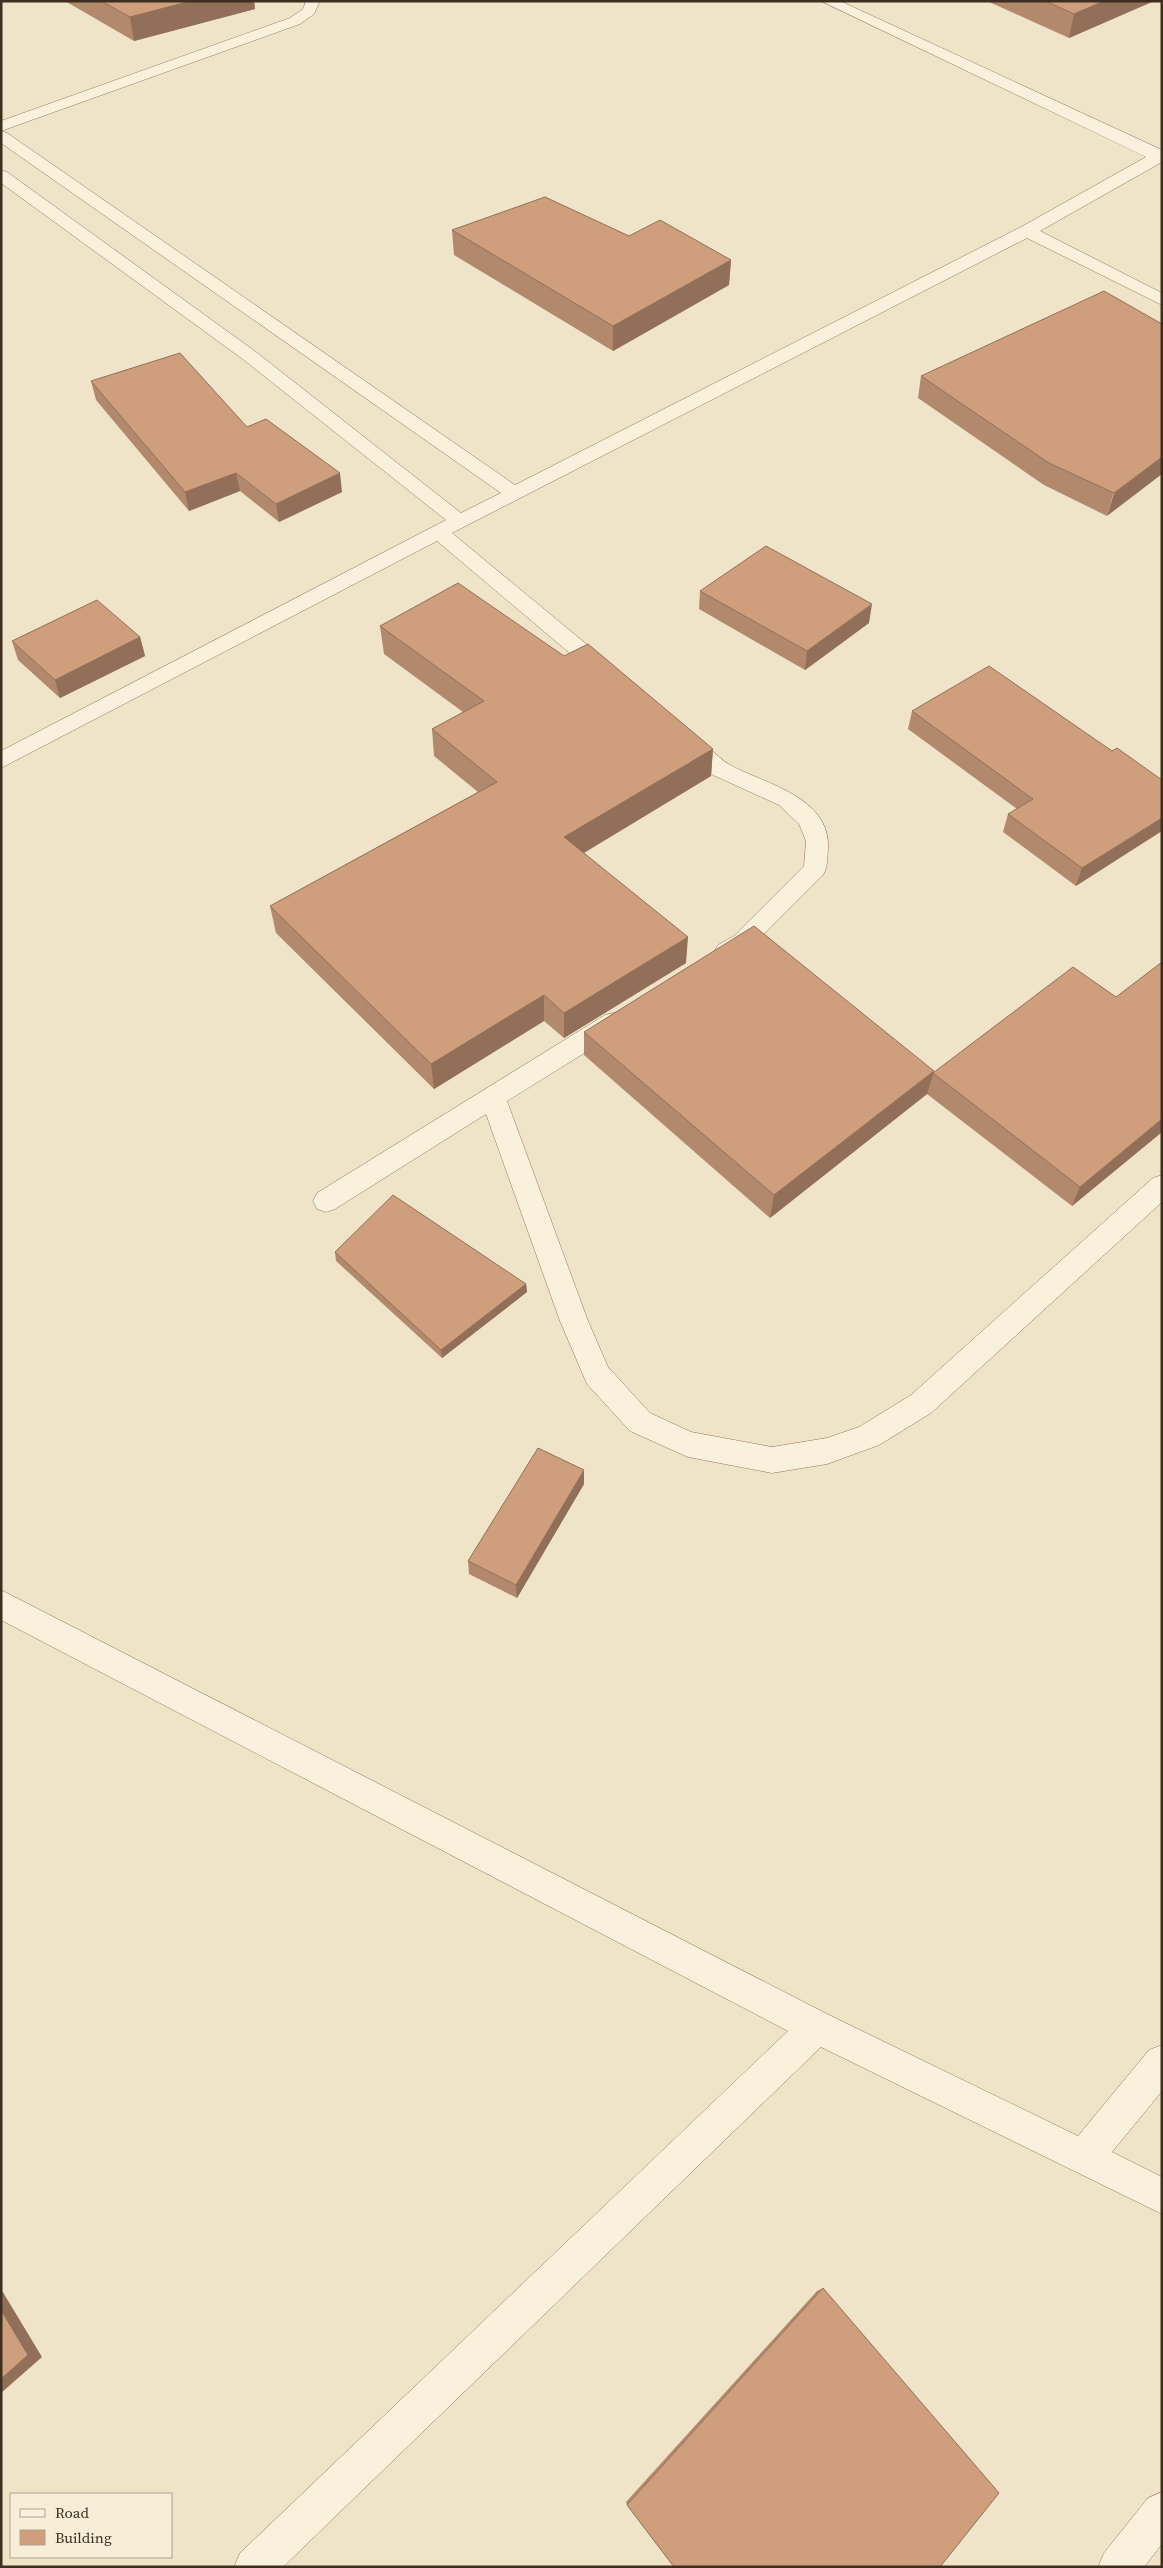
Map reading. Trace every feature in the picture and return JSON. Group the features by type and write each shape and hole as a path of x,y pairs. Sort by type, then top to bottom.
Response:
{"street":[{"path":"1,126 295,21 309,10 313,1"},
{"path":"828,1 1160,156"},
{"path":"1,136 514,493"},
{"path":"1,761 449,526 1027,231 1160,156"},
{"path":"1,175 250,356 449,526 622,686"},
{"path":"1027,231 1162,300"},
{"path":"668,725 721,770 787,800 809,820 817,841 816,869 742,942 708,963"},
{"path":"326,1201 634,1009"},
{"path":"493,1097 574,1321 597,1375 640,1422 688,1444 772,1460 827,1451 869,1436 921,1404 1162,1186"},
{"path":"1,1604 817,2027 1162,2196"},
{"path":"254,2567 817,2027"},
{"path":"1084,2157 1162,2063"},
{"path":"1118,2567 1162,2512"}],"building":[{"path":"101,1 191,1 130,17"},
{"path":"1045,1 1104,1 1074,14"},
{"path":"545,197 629,236 660,220 731,260 613,326 452,230"},
{"path":"1104,291 1162,324 1162,457 1114,493 1049,463 921,376"},
{"path":"180,353 247,427 266,419 340,473 276,504 236,473 185,492 91,381"},
{"path":"766,546 872,604 807,651 700,591"},
{"path":"458,583 564,656 588,644 713,749 564,837 688,937 564,1013 544,995 431,1064 270,906 497,782 432,729 484,701 380,626"},
{"path":"97,600 140,637 55,680 12,641"},
{"path":"989,666 1112,751 1117,748 1162,780 1162,818 1082,868 1008,814 1033,799 912,711"},
{"path":"754,926 934,1071 774,1195 584,1032"},
{"path":"1162,962 1162,1119 1080,1187 933,1073 1073,967 1116,997"},
{"path":"393,1195 526,1284 441,1350 335,1252"},
{"path":"538,1448 584,1470 516,1585 468,1561"},
{"path":"823,2288 999,2493 940,2567 674,2567 627,2505"},
{"path":"1,2310 28,2355 1,2379"}]}
